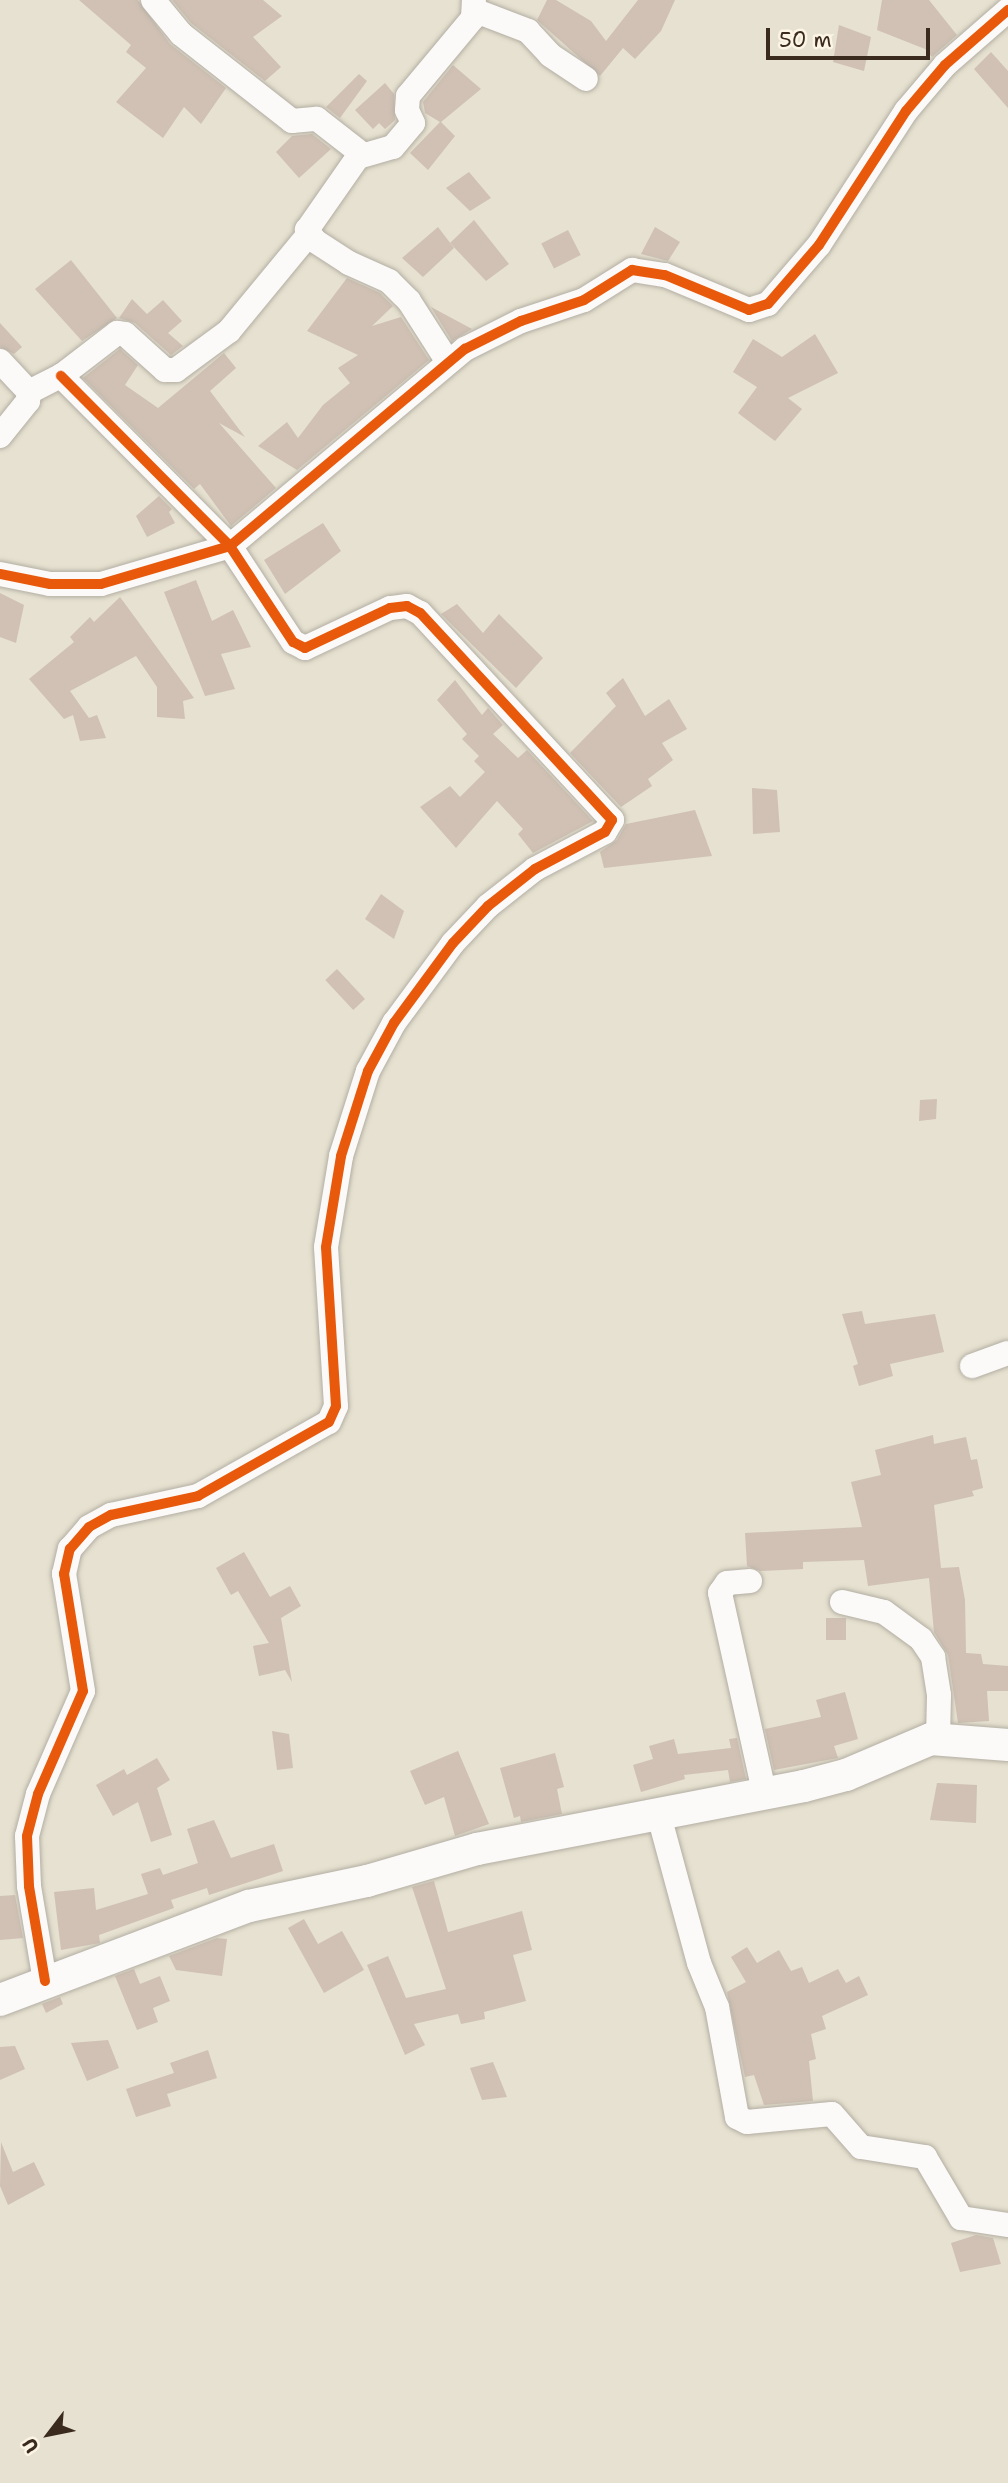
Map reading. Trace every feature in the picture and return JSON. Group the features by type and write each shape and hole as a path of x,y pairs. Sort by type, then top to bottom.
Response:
{"street":[{"path":"153,0 181,34 292,121 315,117 362,154"},
{"path":"29,392 61,376 121,332 165,370 176,370 229,331 308,234 309,225 362,154 397,144 415,120 406,102 413,87 475,6 528,31 550,55 586,79"},
{"path":"0,574 50,584 101,584 230,546 447,362 478,342 584,300 632,271 665,275 749,310 768,304 819,245 906,111 945,65 1008,10"},
{"path":"308,234 349,263 389,281 419,317 447,362"},
{"path":"0,361 29,392 28,401 0,436"},
{"path":"46,1981 29,1886 27,1836 38,1794 83,1691 64,1574 69,1549 89,1527 111,1515 198,1496 329,1422 336,1406 326,1247 341,1156 368,1071 394,1023 453,943 488,906 535,869 612,826 608,811 420,613 407,606 390,608 306,648 293,642 230,546 61,376"},
{"path":"972,1366 1008,1353"},
{"path":"750,1581 727,1583 720,1593 764,1792"},
{"path":"842,1602 884,1612 921,1639 933,1657 939,1695 938,1739"},
{"path":"0,2000 249,1906 367,1881 477,1849 846,1775 913,1744 938,1739 1008,1745"},
{"path":"658,1812 699,1963 717,2007 737,2117 747,2122 832,2114 861,2147 925,2157 961,2218 1008,2225"}],"building":[{"path":"79,0 138,0 170,44 226,88 201,124 184,107 163,138 116,102 146,68 126,52 131,45"},
{"path":"172,0 263,0 282,16 253,37 281,67 265,81 191,23"},
{"path":"547,0 556,0 591,21 606,41 638,0 675,0 661,31 635,59 623,48 600,76 537,20"},
{"path":"882,0 929,0 957,35 932,57 925,49 877,30"},
{"path":"839,25 871,37 864,71 833,62"},
{"path":"991,52 1008,71 1008,108 974,69"},
{"path":"453,65 481,89 441,122 455,136 428,170 410,153 440,122 425,113 423,102"},
{"path":"359,74 367,81 340,118 326,107"},
{"path":"385,83 394,94 395,120 385,129 379,123 373,129 355,110"},
{"path":"312,134 331,149 299,178 276,152 292,136"},
{"path":"469,172 491,198 470,211 446,188"},
{"path":"474,220 509,264 486,281 450,243"},
{"path":"438,227 454,248 423,277 402,258"},
{"path":"655,227 680,242 668,261 641,254"},
{"path":"568,230 581,255 554,269 541,244"},
{"path":"71,260 117,318 82,341 35,289"},
{"path":"347,278 380,293 393,306 372,326 401,317 429,360 297,470 258,446 287,422 298,438 323,405 350,383 338,368 358,355 307,331"},
{"path":"132,299 147,314 163,300 182,321 168,333 183,346 171,355 135,323 119,318"},
{"path":"431,307 472,329 452,341"},
{"path":"0,323 22,347 14,354 0,347"},
{"path":"815,334 838,373 788,398 802,409 775,441 738,413 757,387 733,372 753,339 782,357"},
{"path":"120,349 138,365 125,385 158,408 224,353 236,368 210,391 245,437 219,423 276,488 231,526 200,484 194,489 83,378"},
{"path":"159,496 172,509 169,512 175,523 147,537 136,516"},
{"path":"323,523 341,551 285,594 264,560"},
{"path":"196,580 212,621 233,610 251,647 221,654 235,689 205,696 164,592"},
{"path":"0,593 24,605 16,643 0,637"},
{"path":"120,597 194,698 183,701 185,719 157,717 157,687 136,656 70,691 89,718 97,715 106,738 80,741 73,715 64,719 29,679 74,642 70,637 90,617 94,622"},
{"path":"457,604 483,633 499,614 543,658 516,688 441,614"},
{"path":"623,678 645,716 669,699 687,729 662,743 673,760 648,779 652,786 621,807 570,753 616,706 606,693"},
{"path":"455,680 482,715 488,708 503,725 493,734 518,758 527,750 593,821 533,853 518,834 523,829 497,801 456,848 420,807 450,786 460,797 485,772 474,761 479,756 462,739 467,734 437,700"},
{"path":"752,788 777,790 780,832 753,834"},
{"path":"695,810 712,856 604,868 600,852 617,840 626,824"},
{"path":"381,894 404,911 394,939 365,919"},
{"path":"337,969 365,999 353,1010 325,980"},
{"path":"937,1099 936,1119 919,1121 920,1100"},
{"path":"862,1311 865,1324 935,1314 944,1352 890,1364 893,1376 859,1386 853,1366 858,1364 842,1314"},
{"path":"933,1435 934,1444 966,1437 971,1460 977,1459 983,1488 972,1491 974,1496 934,1505 941,1568 959,1567 965,1600 966,1653 981,1654 983,1664 1008,1666 1008,1691 987,1691 989,1721 958,1723 948,1655 934,1632 929,1578 868,1586 864,1560 803,1562 803,1569 760,1571 747,1566 745,1533 862,1527 851,1482 881,1475 875,1450"},
{"path":"244,1552 270,1597 290,1586 301,1606 281,1618 292,1682 285,1670 259,1676 253,1646 269,1643 238,1591 231,1595 216,1568"},
{"path":"826,1618 846,1618 846,1640 826,1640"},
{"path":"845,1692 858,1739 834,1746 838,1758 774,1770 765,1729 821,1717 816,1700"},
{"path":"272,1731 289,1734 293,1768 277,1770"},
{"path":"737,1738 746,1779 730,1782 728,1770 684,1775 685,1779 641,1792 633,1765 653,1759 649,1746 674,1739 678,1754 731,1748 729,1739"},
{"path":"458,1751 489,1824 455,1836 444,1797 425,1805 410,1771"},
{"path":"555,1753 564,1787 557,1789 562,1814 521,1822 520,1816 514,1818 500,1768"},
{"path":"157,1758 170,1780 157,1788 172,1835 151,1842 138,1802 113,1816 96,1785 124,1769 127,1775"},
{"path":"937,1783 977,1785 976,1823 930,1820"},
{"path":"214,1820 231,1858 274,1844 283,1871 209,1895 207,1888 171,1900 174,1908 99,1935 100,1943 61,1950 54,1892 94,1888 96,1910 148,1894 141,1874 160,1868 163,1875 198,1863 187,1829"},
{"path":"434,1881 448,1932 522,1911 532,1950 513,1955 526,2001 484,2012 485,2019 461,2024 458,2014 414,2024 425,2045 405,2055 367,1965 388,1956 406,1998 446,1989 412,1887"},
{"path":"15,1895 23,1938 0,1940 0,1896"},
{"path":"304,1919 318,1944 342,1931 364,1970 324,1993 288,1928"},
{"path":"217,1938 227,1939 222,1976 176,1970 169,1956"},
{"path":"747,1947 757,1963 779,1950 791,1971 802,1967 809,1983 838,1969 846,1983 859,1976 868,1995 822,2016 826,2029 811,2034 816,2059 809,2061 813,2101 764,2105 754,2075 745,2077 727,1992 746,1982 731,1957"},
{"path":"134,1969 140,1984 160,1976 170,2001 153,2008 158,2022 137,2030 115,1976"},
{"path":"60,1997 63,2004 46,2013 42,2004"},
{"path":"108,2040 119,2068 87,2081 71,2043"},
{"path":"15,2046 25,2069 0,2080 0,2047"},
{"path":"208,2050 217,2078 167,2094 171,2106 136,2117 126,2089 174,2073 170,2063"},
{"path":"493,2062 507,2097 482,2100 470,2068"},
{"path":"1,2142 13,2172 34,2162 45,2185 8,2205 0,2186"},
{"path":"976,2235 993,2238 1001,2264 960,2272 951,2243"}],"cycle path":[{"path":"0,574 50,584 101,584 230,546 465,349 521,321 584,300 632,270 665,275 749,310 768,304 819,245 906,111 945,65 1008,10"},
{"path":"45,1981 29,1886 27,1836 38,1794 83,1691 64,1574 70,1549 89,1527 111,1515 198,1496 329,1422 336,1406 326,1247 341,1156 368,1071 394,1023 453,943 488,906 535,869 605,832 612,820 420,613 407,606 390,608 305,648 293,642 230,546 61,376"}]}
